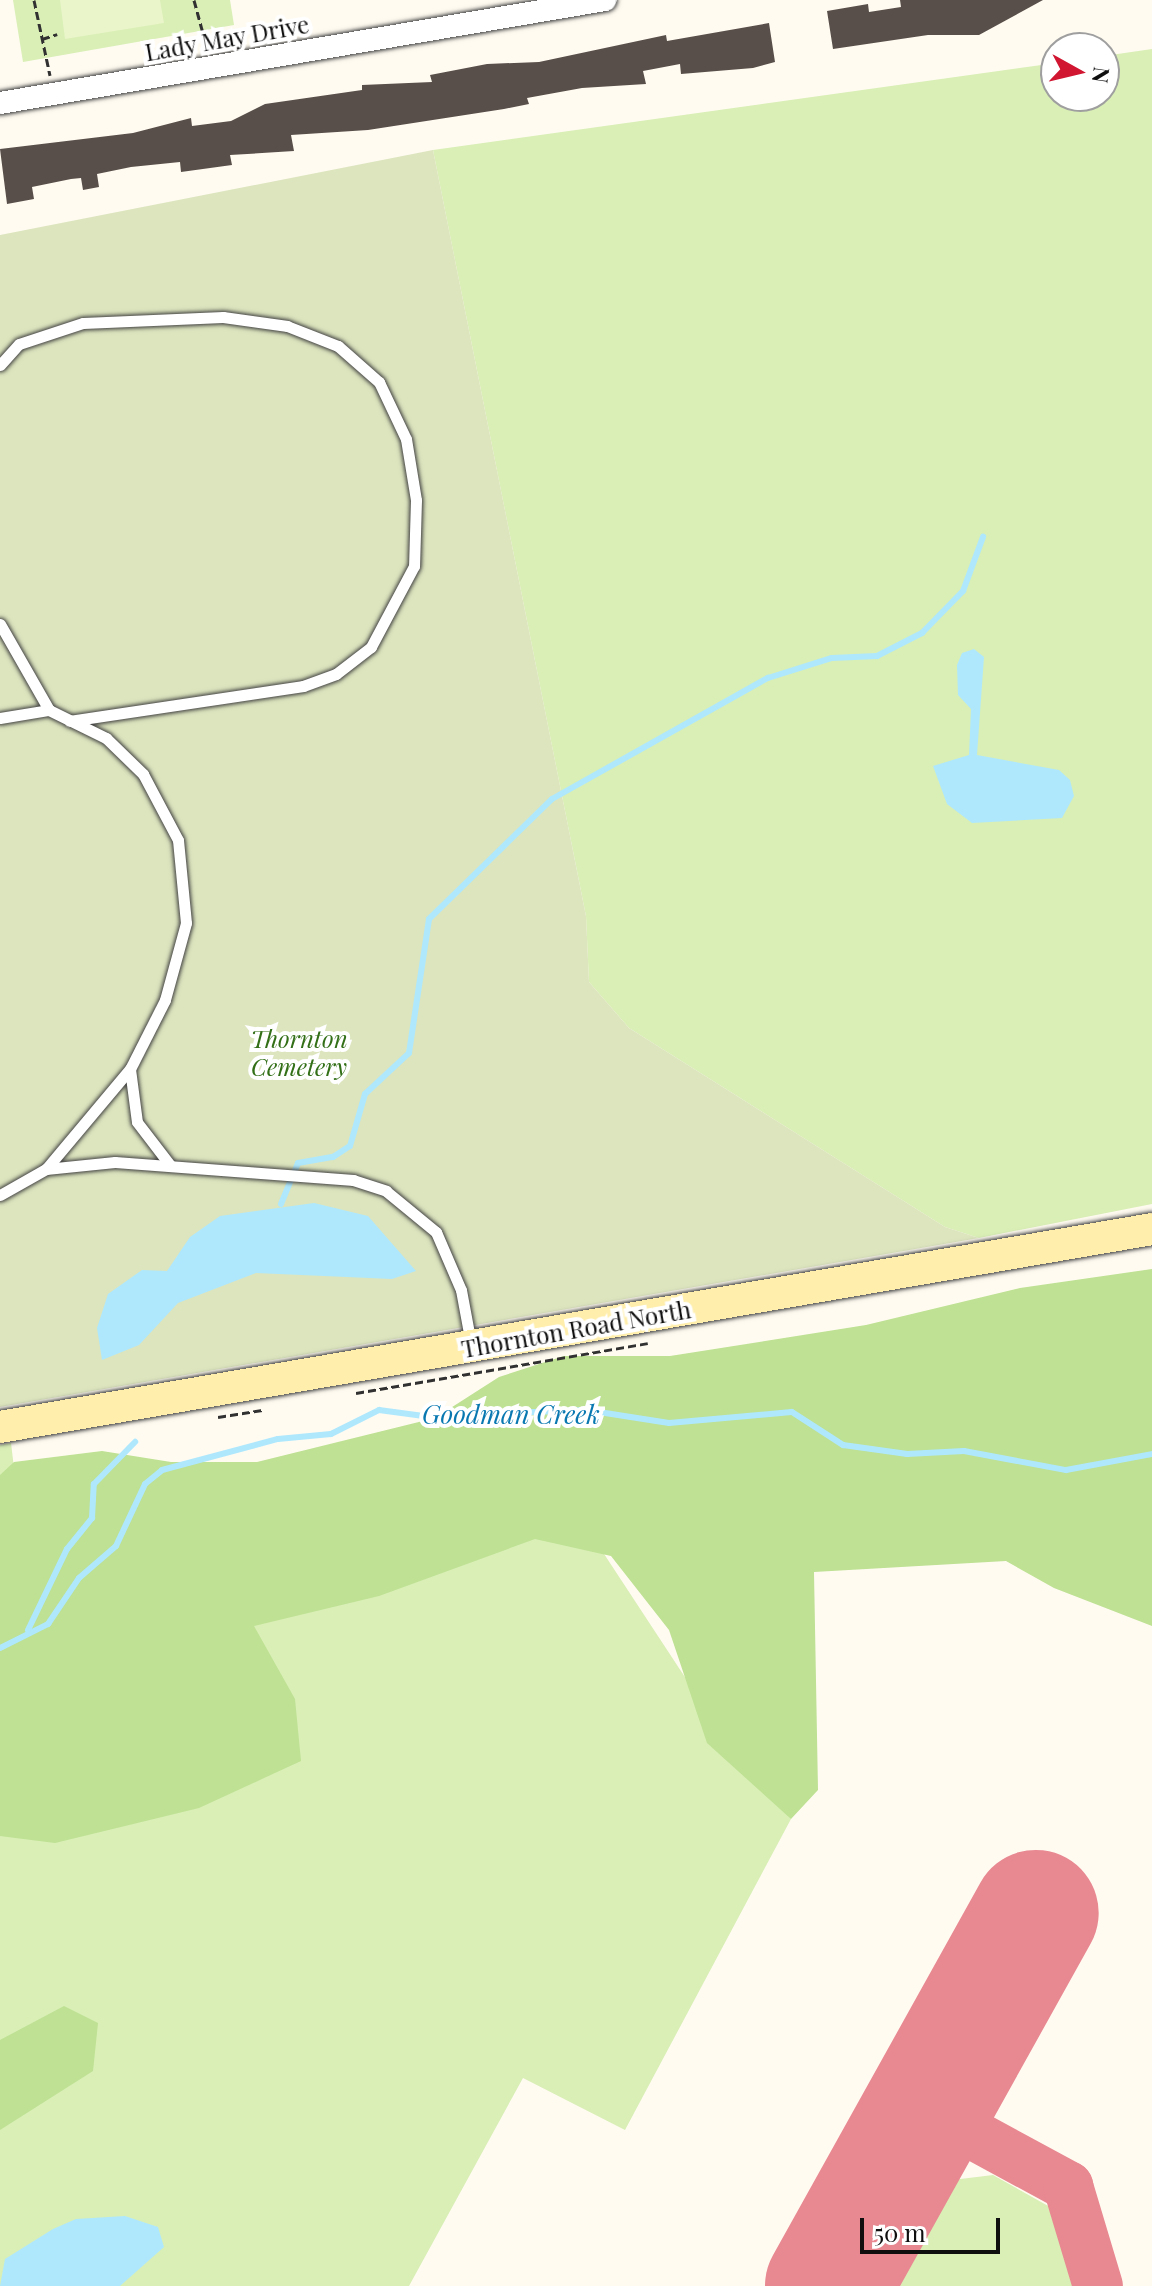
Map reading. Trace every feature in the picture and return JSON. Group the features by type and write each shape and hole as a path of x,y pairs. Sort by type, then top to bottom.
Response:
{"main road":[{"name":"Thornton Road North","path":"0,1427 1152,1229"}],"street":[{"name":"Lady May Drive","path":"0,103 212,67 504,8 605,0"}],"lane":[{"path":"0,365 19,344 83,323 223,317 287,326 338,346 379,382 406,439 416,500 414,566 371,647 336,674 303,686 70,721"},
{"path":"0,624 49,710 106,738 143,774 168,816 185,867 186,923 177,961 130,1069 46,1169 0,1195"},
{"path":"0,718 49,710"},
{"path":"130,1069 137,1122 170,1165"},
{"path":"46,1169 115,1162 307,1173 386,1191 436,1232 461,1290 471,1347"}],"path":[{"path":"34,0 55,94"},
{"path":"194,0 212,67"},
{"path":"42,39 57,34"}],"green space":[{"path":"13,0 230,0 234,25 23,62"},
{"path":"60,0 160,0 164,23 65,39"},
{"path":"1152,49 1152,1204 979,1238 945,1227 629,1028 589,982 586,916 433,150 1040,65 1040,112 1120,112 1120,54"},
{"name":"Thornton Cemetery","path":"433,150 586,916 589,982 629,1028 945,1227 979,1238 0,1407 0,235"},
{"path":"1152,1269 1152,1626 1054,1588 1006,1561 814,1572 818,1790 791,1819 707,1743 669,1630 611,1556 535,1539 379,1596 254,1626 295,1699 301,1761 199,1808 55,1843 0,1836 0,1475 14,1462 102,1451 171,1462 257,1462 435,1418 499,1377 564,1356 670,1356 866,1325 1020,1288"},
{"path":"11,1443 34,1635 237,1587 587,1528 721,1732 791,1819 625,2130 523,2078 409,2286 0,2286 0,1445"},
{"path":"64,2006 98,2023 93,2071 0,2130 0,2040"},
{"path":"993,2175 1059,2212 1078,2286 879,2286 936,2182"}],"water":[{"path":"974,649 984,657 977,755 1059,770 1070,780 1074,796 1062,818 972,823 947,804 933,766 969,755 971,709 958,695 957,665 962,653"},
{"path":"314,1203 368,1216 416,1271 392,1279 256,1273 178,1303 139,1345 102,1360 97,1328 108,1294 142,1270 167,1271 190,1237 220,1216"},
{"path":"125,2216 158,2227 164,2247 120,2286 0,2286 5,2259 53,2229 76,2219"}],"building":[{"path":"900,0 1043,0 979,35 928,35 833,49 827,11 868,4 869,12 901,7"},
{"path":"769,23 775,62 753,68 681,74 680,64 643,71 646,84 582,88 527,98 529,104 504,109 368,130 291,135 294,151 230,155 232,165 181,172 180,162 131,167 97,174 99,187 83,190 81,178 71,179 32,187 34,199 7,204 0,149 133,133 191,118 192,126 231,121 265,104 362,90 362,85 432,82 430,75 487,64 539,62 666,35 667,41"}],"waterway":[{"path":"281,1204 298,1163 333,1157 350,1146 365,1094 409,1053 429,919 552,799 768,678 832,658 877,656 922,633 963,591 983,537"},
{"name":"Goodman Creek","path":"0,1648 48,1624 79,1578 116,1546 145,1484 162,1470 278,1439 331,1434 379,1410 424,1416 586,1410 669,1423 792,1412 843,1445 907,1454 964,1451 1066,1470 1152,1454"},
{"path":"28,1630 67,1549 92,1518 94,1484 135,1442"}],"taxiway":[{"path":"926,2109 1068,2186 1098,2286"}],"runway":[{"path":"828,2286 1036,1913"}]}
